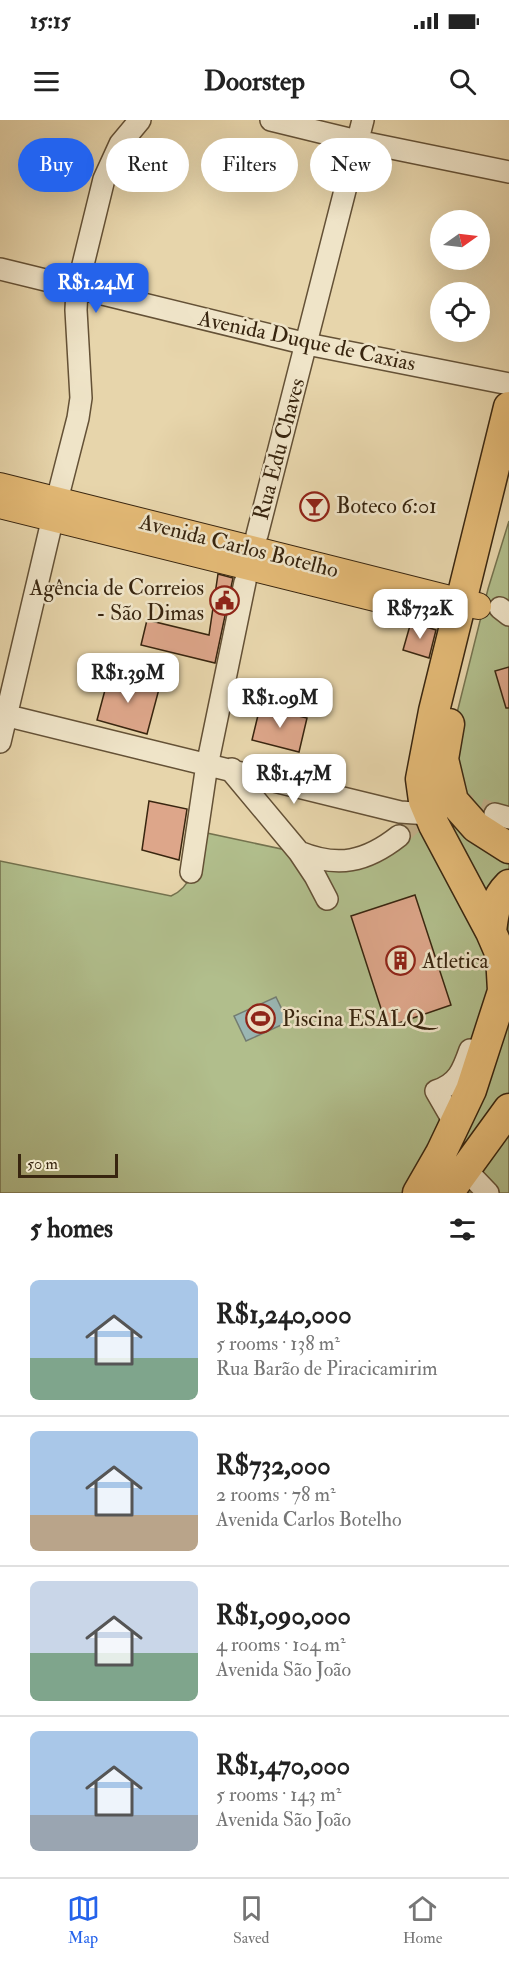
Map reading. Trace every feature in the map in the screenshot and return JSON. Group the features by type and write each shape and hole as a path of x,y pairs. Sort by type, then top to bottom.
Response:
{"highway":[{"path":"418,1193 428,1179 502,1023 501,955 425,800 424,757 465,608 509,407"},
{"path":"509,480 465,608 443,759 453,801 493,819 509,848"},
{"path":"491,932 494,908 498,898 509,885"},
{"path":"457,1181 509,1109"},
{"path":"453,1127 458,1160 457,1181"}],"main road":[{"name":"Avenida Carlos Botelho","path":"0,486 55,510"},
{"name":"Avenida Carlos Botelho","path":"0,505 55,510 465,608"}],"street":[{"path":"0,742 3,714 78,418 81,398 77,289 104,179 120,144 140,120"},
{"path":"271,120 345,138"},
{"name":"Rua Edu Chaves","path":"358,138 363,120"},
{"path":"392,148 509,172"},
{"name":"Rua Edu Chaves","path":"257,534 344,192"},
{"name":"Avenida Duque de Caxias","path":"0,269 307,344 509,384"},
{"path":"191,872 208,765 245,582"},
{"path":"3,714 388,808 404,806 412,800 425,800"},
{"path":"232,769 299,852 327,899"},
{"path":"299,852 332,862 347,862 384,848 399,836"},
{"path":"457,1181 488,1193"}],"green space":[{"path":"509,521 509,1193 451,1193 459,1161 470,1093 402,1193 0,1193 0,861 171,896 179,891 190,878 202,832 333,860 380,848 413,820 445,761 488,589"}],"water":[{"name":"Piscina ESALQ","path":"276,997 288,1022 246,1041 234,1016"}],"building":[{"path":"218,574 233,578 215,663 141,645 147,620 209,635"},
{"path":"411,622 436,630 429,658 403,650"},
{"path":"509,667 509,708 506,708 495,671"},
{"path":"109,675 159,689 147,734 97,720"},
{"path":"260,707 307,718 299,752 252,740"},
{"path":"149,801 187,809 179,860 142,850"},
{"name":"Atletica","path":"415,895 451,1005 387,1027 351,916"}],"tunnel":[{"path":"399,836 423,815 443,805 465,805 495,814"}],"place":[{"name":"Boteco 6:01","path":"315,506"},
{"name":"Agência de Correios - São Dimas","path":"225,601"},
{"name":"Atletica","path":"401,961"},
{"name":"Piscina ESALQ","path":"261,1019"}]}
